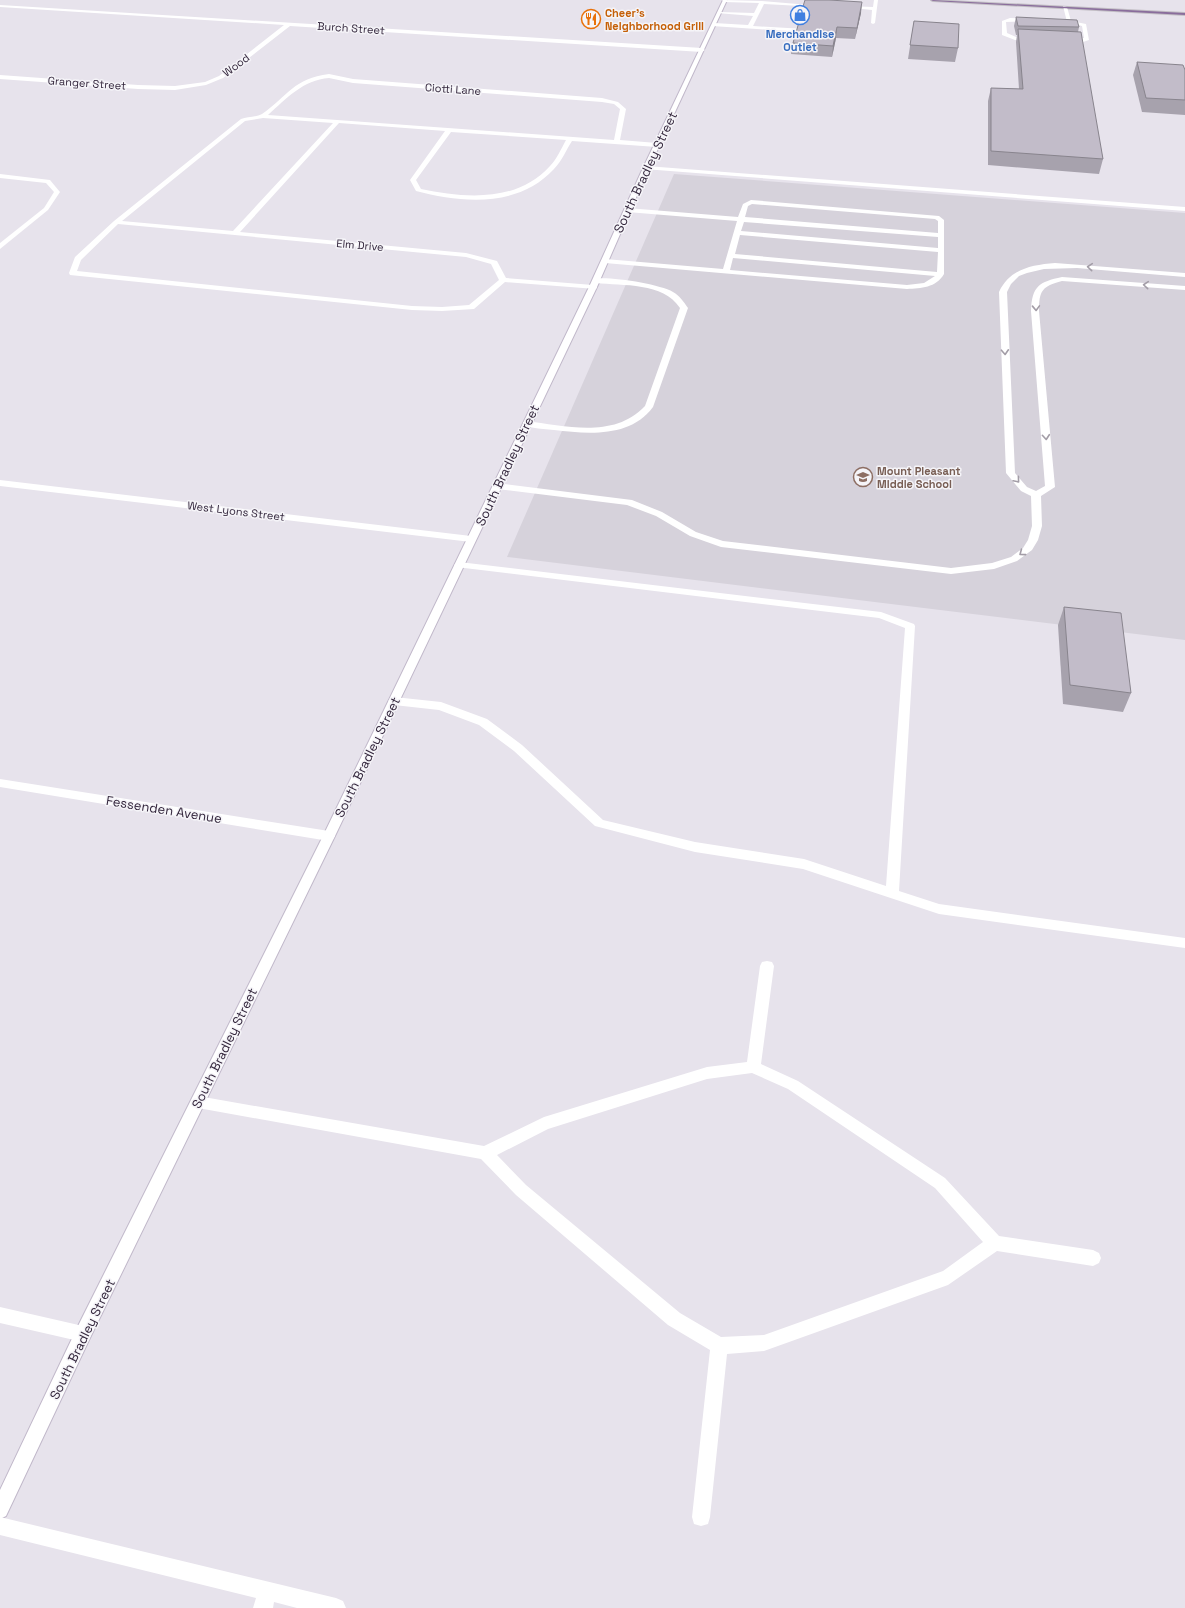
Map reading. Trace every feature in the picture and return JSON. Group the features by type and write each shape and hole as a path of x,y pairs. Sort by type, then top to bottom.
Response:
{"main road":[{"path":"933,0 1185,14"}],"street":[{"path":"724,0 822,6"},
{"name":"South Bradley Street","path":"0,1510 84,1334 329,836 526,424 595,284 646,168 714,25 724,0"},
{"path":"873,23 876,0"},
{"path":"750,27 762,2"},
{"name":"Burch Street","path":"0,6 702,50"},
{"path":"837,7 875,9"},
{"path":"1065,7 1068,22"},
{"path":"719,13 756,15"},
{"path":"1036,39 1006,36 1004,21 1010,19 1039,21"},
{"path":"1058,40 1080,41 1087,39 1084,25 1061,22"},
{"name":"Wood","path":"175,88 206,82 221,76 289,24"},
{"path":"714,25 803,30"},
{"name":"Ciotti Lane","path":"263,116 301,84 313,78 329,76 353,81 602,100 616,103 623,109 617,141"},
{"name":"Granger Street","path":"0,77 138,87 175,88"},
{"path":"526,424 605,430 622,427 634,422 644,415 650,406 684,308 682,302 671,293 660,288 503,280 471,307 442,309 412,308 73,272 78,259 116,222 243,120 263,116 657,145"},
{"path":"234,234 338,121"},
{"path":"450,129 413,180 418,190 444,196 466,198 492,197 512,192 531,184 552,167 570,138"},
{"path":"646,168 1185,209"},
{"path":"0,176 48,181 57,192 46,209 0,247"},
{"path":"605,261 726,272 907,287 927,285 938,279 940,274 942,235 941,220 937,217 751,202 745,205 726,272"},
{"path":"627,210 942,235"},
{"name":"Elm Drive","path":"116,222 466,255 494,263 503,280"},
{"path":"738,233 941,250"},
{"path":"731,256 940,274"},
{"path":"1036,495 1024,488 1011,473 1003,292 1006,285 1012,278 1022,272 1051,266 1075,266 1185,275"},
{"path":"1036,495 1050,487 1035,295 1038,288 1051,281 1062,279 1185,288"},
{"name":"West Lyons Street","path":"0,483 471,539"},
{"path":"497,486 629,502 659,514 693,534 721,544 951,571 994,566 1014,559 1027,550 1033,540 1037,526 1036,495"},
{"path":"459,565 881,616 910,626 892,893"},
{"path":"394,701 441,706 482,722 518,748 599,823 695,847 804,864 939,909 1185,943"},
{"name":"Fessenden Avenue","path":"0,783 329,836"},
{"path":"753,1067 767,966"},
{"path":"485,1153 544,1124 707,1073 753,1067 793,1085 940,1184 995,1243 1093,1258"},
{"path":"198,1102 485,1153 521,1190 674,1320 719,1346 764,1343 948,1277 995,1243"},
{"path":"0,1315 84,1334"},
{"path":"701,1517 719,1346"},
{"path":"0,1526 265,1600 336,1608"}],"shaded area":[{"name":"Mount Pleasant Middle School","path":"674,174 1185,213 1185,640 507,557"}],"building":[{"path":"805,0 862,2 857,28 837,27 833,46 793,43 799,22 804,23 807,19 806,17 800,16"},
{"path":"1016,17 1077,20 1079,27 1018,26"},
{"path":"914,21 959,24 958,48 910,45"},
{"path":"1018,29 1081,32 1103,159 991,151 991,88 1023,89"},
{"path":"1137,62 1183,65 1185,70 1185,100 1146,98"},
{"path":"1064,607 1121,613 1131,693 1070,685"}],"place":[{"name":"Merchandise Outlet","path":"800,15"},
{"name":"Cheer's Neighborhood Grill","path":"591,19"},
{"name":"Mount Pleasant Middle School","path":"863,477"}]}
